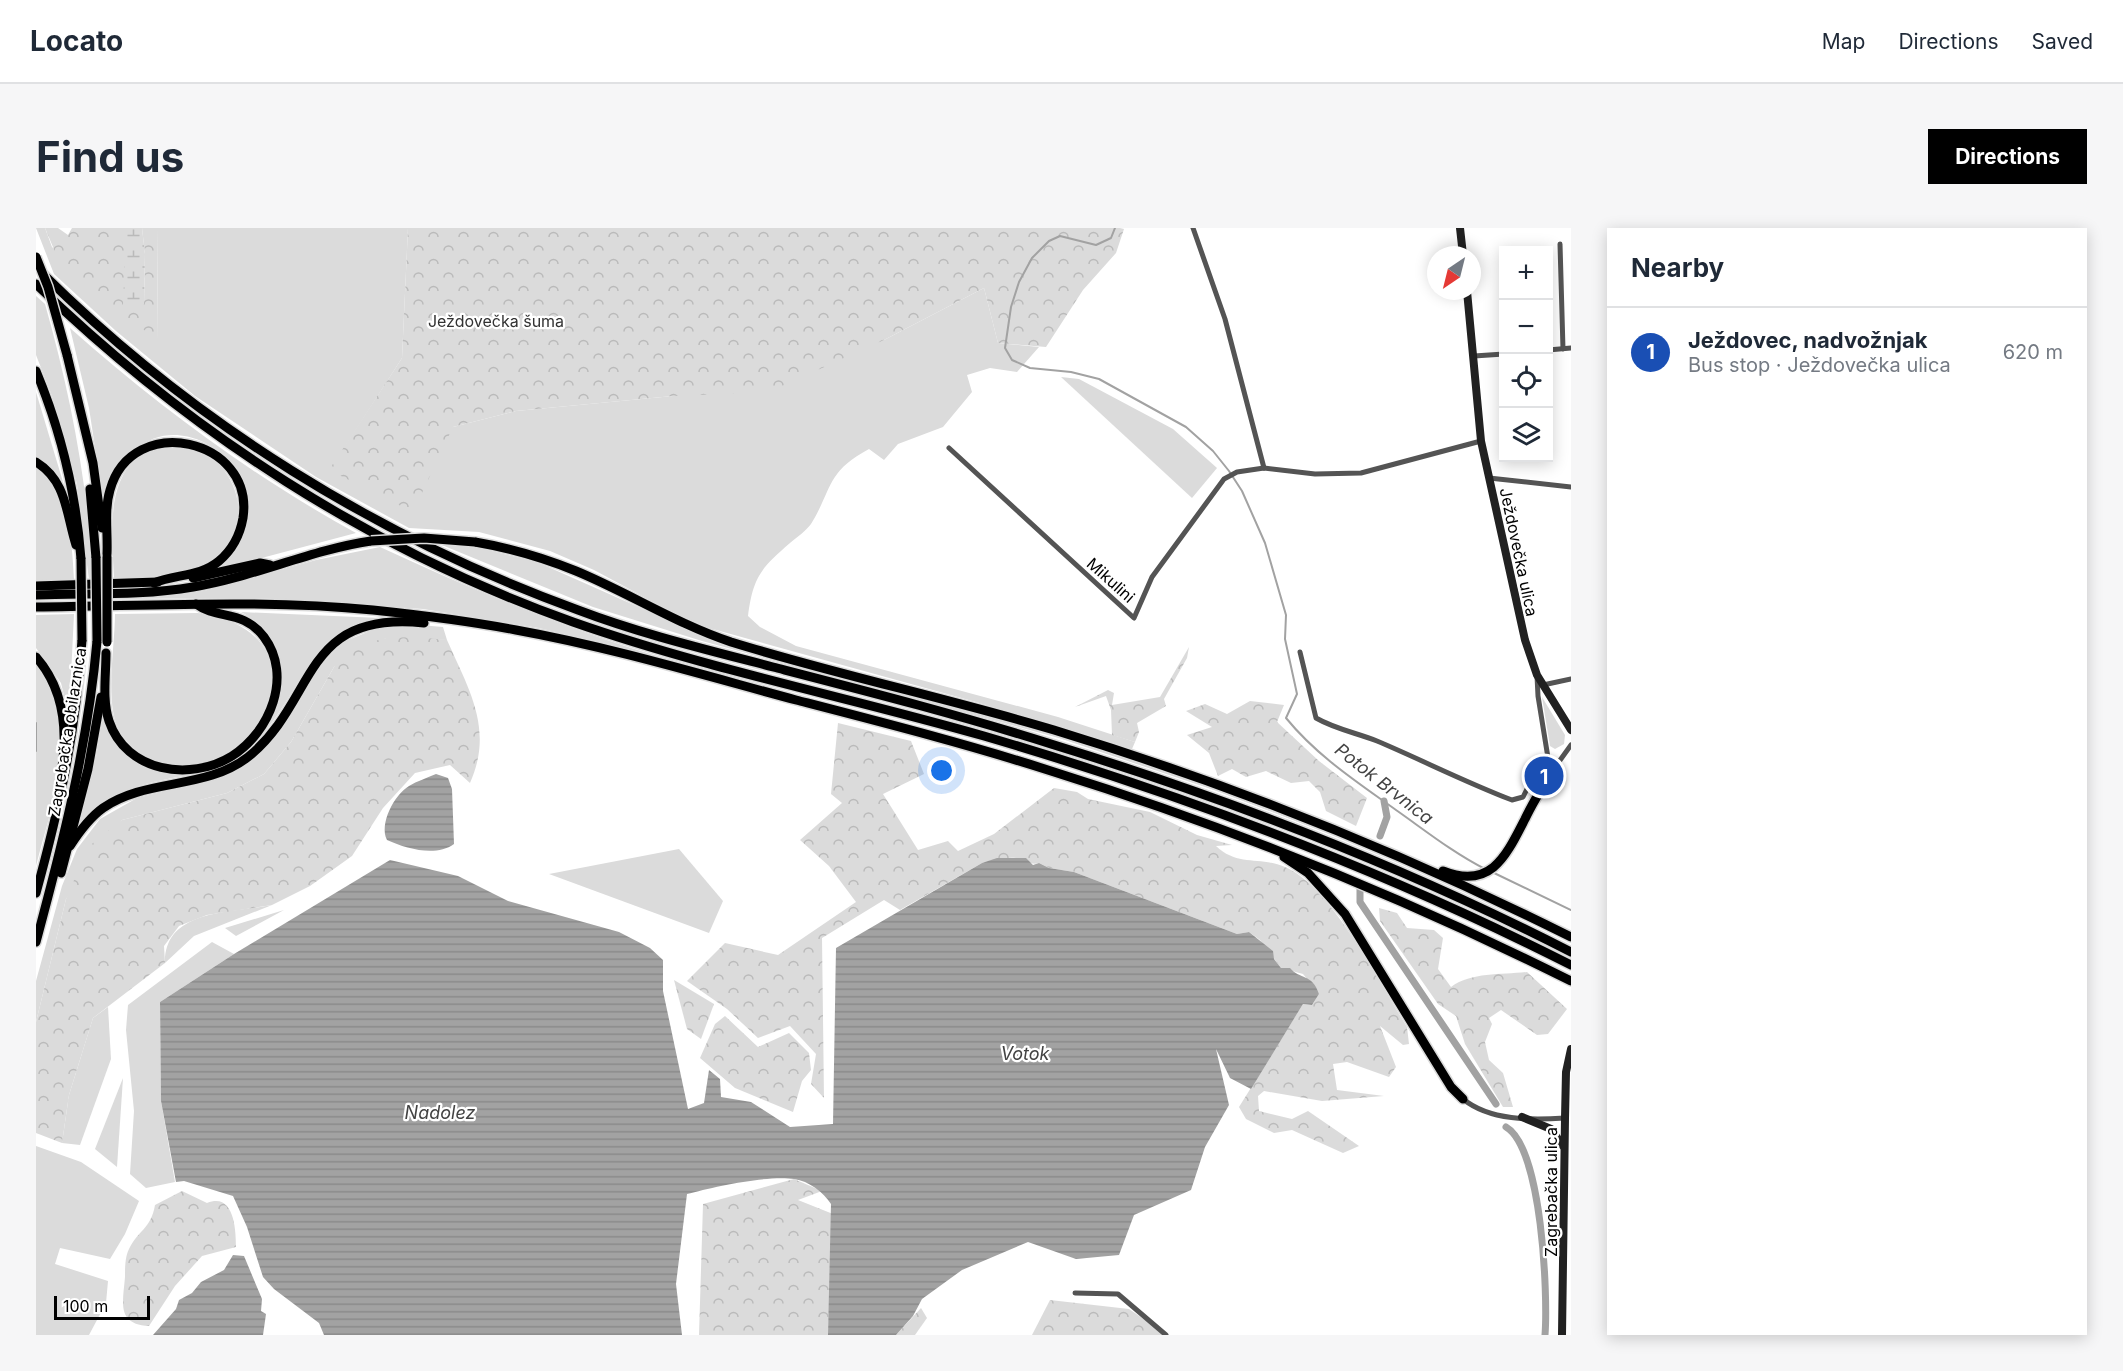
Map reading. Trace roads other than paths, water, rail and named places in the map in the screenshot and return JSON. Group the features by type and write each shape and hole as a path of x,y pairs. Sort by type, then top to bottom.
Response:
{"highway":[{"path":"36,257 48,287 67,355 93,463 107,556"},
{"path":"36,267 117,345 205,414 360,513 470,567 580,611 649,633 999,728 1228,803 1395,869 1571,952"},
{"path":"36,284 107,350 201,426 320,504 443,568 573,622 628,640 984,736 1217,812 1394,882 1571,965"},
{"name":"Zagrebačka obilaznica","path":"36,942 62,847 80,767 102,641 87,465 69,366"},
{"path":"36,370 49,404 71,483 81,559"},
{"path":"154,583 185,576 214,564 226,553 239,533 243,506 238,483 227,466 210,452 195,445 175,442 153,445 134,455 120,469 110,490 102,641 106,653 105,698 108,720 117,738 130,752 156,766 176,770 198,769 232,756 250,741 267,716 278,682 275,659 270,647 255,628 235,616 204,610 196,604"},
{"path":"36,462 52,475 65,496 81,559"},
{"path":"36,595 166,591 195,587 327,549 401,539 475,542 537,557 579,572 664,614 730,641 1057,731 1242,794 1414,863 1571,937"},
{"name":"Zagrebačka obilaznica","path":"36,893 68,766 76,717 82,640 81,559"},
{"path":"36,586 154,583 210,575 260,563 272,566"},
{"path":"36,607 196,604 316,606 467,622 567,641 913,731 1048,769 1250,839 1419,908 1571,981"},
{"path":"70,846 91,818 116,800 144,790 223,773 248,757 270,733 319,658 339,640 356,631 388,621 455,626 467,622"},
{"path":"42,920 50,907 70,846 99,718 106,653"},
{"path":"36,657 56,689 65,732 62,765 41,873"},
{"path":"1414,863 1426,864 1465,877 1479,875 1497,865 1509,849 1553,770"},
{"path":"1250,839 1308,873 1332,898 1350,923 1451,1087 1463,1099"}],"main road":[{"path":"1460,228 1462,246"},
{"name":"Ježdovečka ulica","path":"1468,300 1480,441 1525,640 1537,675 1571,730"},
{"name":"Zagrebačka ulica","path":"1562,1335 1564,1118 1566,1072 1571,1049"},
{"path":"1522,1118 1551,1129 1565,1149"}],"street":[{"path":"1192,228 1225,319 1264,468 1315,474 1361,473 1480,441"},
{"path":"1560,244 1563,349"},
{"path":"1553,350 1571,348"},
{"path":"1474,356 1499,354"},
{"name":"Mikulini","path":"949,448 1116,605 1134,618 1152,578 1224,479 1237,472 1264,468"},
{"path":"1489,478 1571,487"},
{"path":"1300,652 1317,718 1327,724 1376,741 1440,771 1512,800 1523,797 1538,767 1548,758"},
{"name":"Ježdovečka ulica","path":"1537,675 1548,758 1553,770"},
{"path":"1543,685 1571,679"},
{"path":"1553,770 1571,745"},
{"path":"1463,1099 1487,1113 1522,1118 1564,1118"},
{"path":"1075,1293 1118,1294 1166,1335"}],"water":[{"path":"436,774 448,778 452,789 454,844 447,848 430,851 412,849 387,840 386,818 398,796 409,786"},
{"path":"997,858 1026,858 1033,865 1039,863 1049,868 1074,872 1237,934 1249,932 1273,951 1274,959 1281,968 1290,968 1309,980 1319,994 1312,1005 1303,1004 1251,1089 1230,1078 1216,1049 1229,1105 1205,1147 1191,1190 1134,1215 1119,1255 1076,1259 1028,1242 962,1270 922,1299 913,1316 896,1335 828,1335 831,1204 820,1191 805,1182 783,1178 755,1180 687,1194 676,1284 682,1335 324,1335 319,1323 274,1289 263,1277 247,1227 233,1196 184,1181 176,1182 161,1101 160,1002 234,954 390,860 458,876 508,901 619,932 650,948 663,960 663,991 688,1109 704,1103 709,1070 720,1079 721,1097 751,1102 790,1127 833,1124 836,948 982,863"},
{"path":"233,1255 244,1256 262,1299 261,1311 266,1314 263,1335 153,1335 176,1309 179,1300 192,1293 201,1282 224,1270"}],"waterway":[{"name":"Potok Brvnica","path":"1115,228 1111,238 1096,245 1060,236 1049,241 1032,258 1019,282 1011,307 1005,348 1012,360 1030,368 1071,372 1099,379 1186,427 1213,451 1242,491 1265,543 1286,615 1285,639 1297,694 1286,718 1298,732 1352,779 1461,856 1485,869"},
{"path":"36,723 36,751"},
{"path":"1380,836 1387,817 1384,801"},
{"name":"Potok Brvnica","path":"1492,872 1571,910"},
{"path":"1360,889 1360,902 1496,1104"},
{"path":"1506,1127 1518,1140 1528,1163 1535,1191 1543,1257 1545,1335"}],"place":[{"name":"Ježdovec, nadvožnjak","path":"1544,776"}],"park label":[{"name":"Ježdovečka šuma","path":"496,321"}],"water label":[{"name":"Votok","path":"1025,1054"},
{"name":"Nadolez","path":"440,1113"}]}
